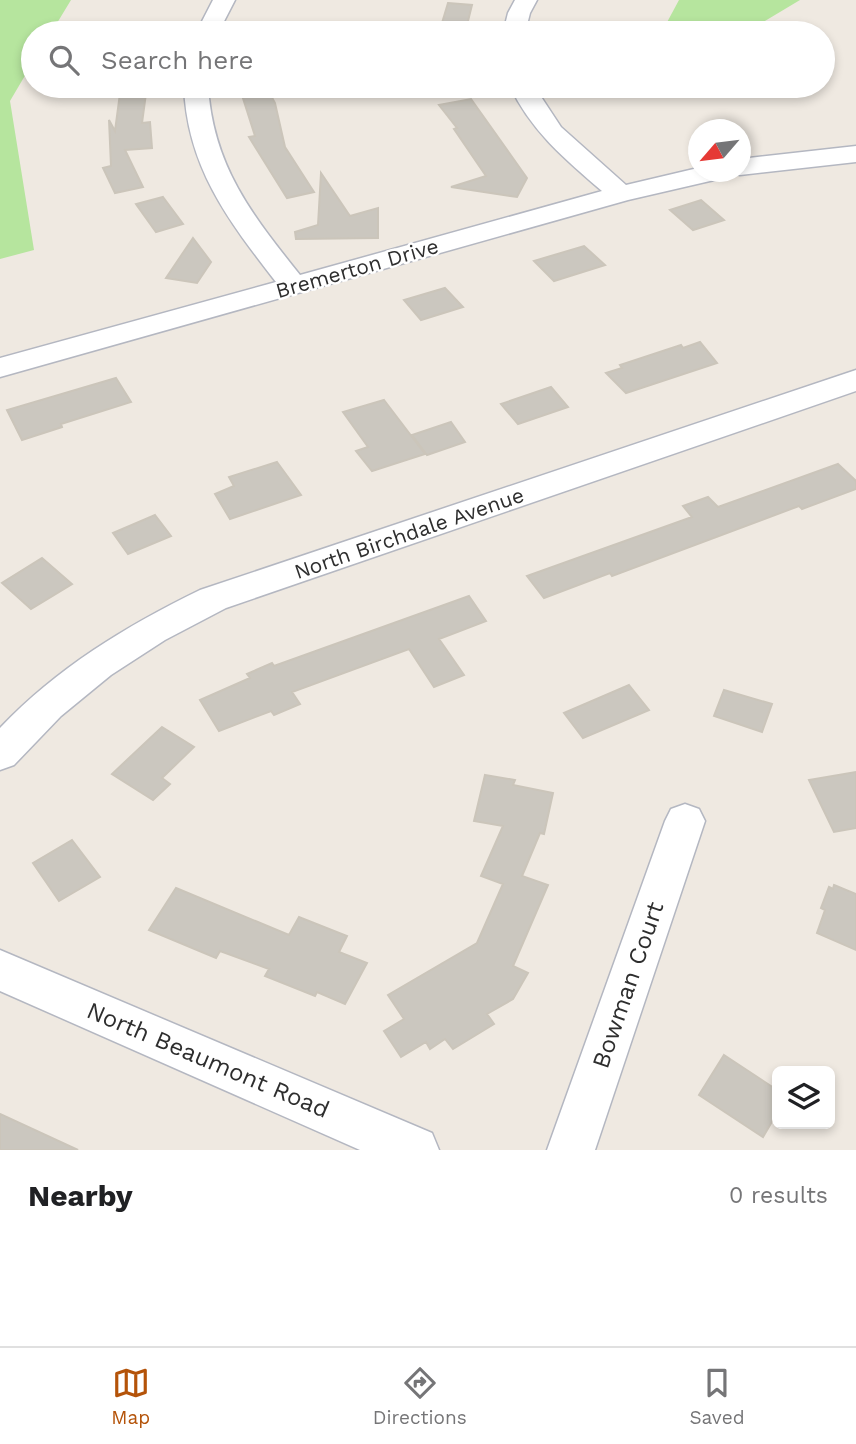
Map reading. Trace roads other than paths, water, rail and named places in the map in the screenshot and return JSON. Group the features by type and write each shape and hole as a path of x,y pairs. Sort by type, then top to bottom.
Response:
{"street":[{"path":"213,21 224,0"},
{"path":"517,21 526,0"},
{"path":"197,98 201,132 211,164 245,222 294,286"},
{"path":"529,98 540,117 560,139 621,194"},
{"path":"751,166 856,153"},
{"name":"Bremerton Drive","path":"0,368 621,194 688,178"},
{"name":"North Birchdale Avenue","path":"0,754 61,691 106,657 163,622 213,599 856,380"},
{"name":"Bowman Court","path":"571,1150 685,821"},
{"name":"North Beaumont Road","path":"0,970 415,1150"}]}
